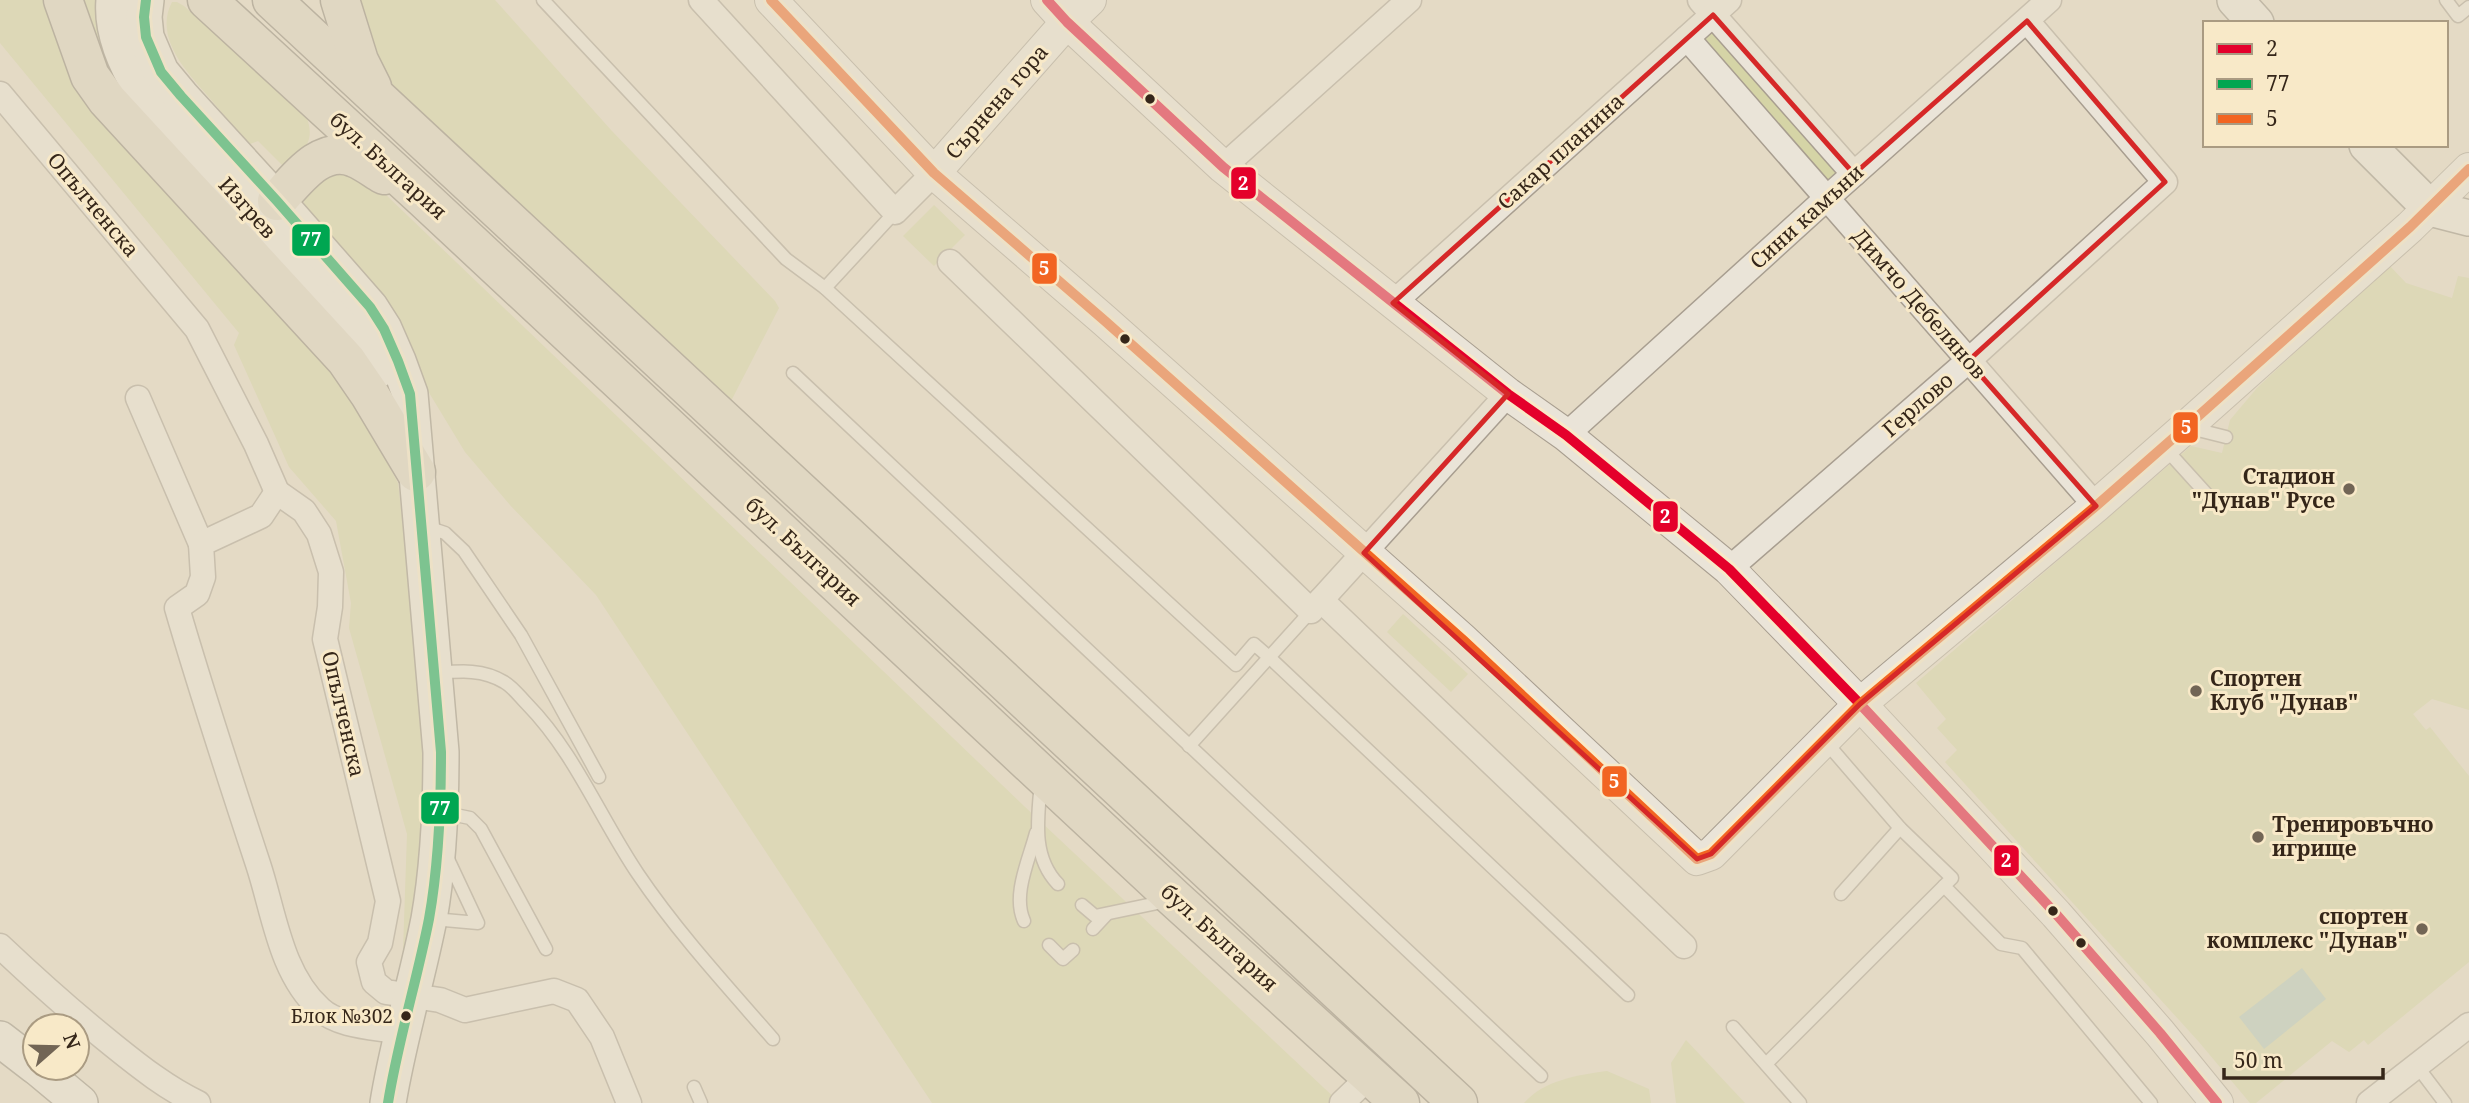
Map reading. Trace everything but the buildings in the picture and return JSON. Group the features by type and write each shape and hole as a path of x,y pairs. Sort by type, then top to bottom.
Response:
{"highway":[{"path":"63,0 90,76 107,100 346,360 415,461"},
{"name":"бул. България","path":"208,0 1175,899 1400,1103"},
{"name":"бул. България","path":"272,0 1458,1103"},
{"path":"340,0 359,61 380,101"},
{"path":"244,35 311,112 319,133 311,164 277,201"},
{"path":"311,164 332,155 354,157 425,199"}],"main road":[{"name":"Изгрев","path":"114,0 115,26 121,47 128,69 142,91 355,330 375,362 415,461"},
{"name":"Изгрев","path":"146,0 146,37 162,72 180,96 370,307 398,360 410,394 441,752 441,827 429,918 401,1032 388,1103"},
{"path":"2235,0 2254,21"},
{"path":"2369,147 2430,208 2469,218"},
{"path":"0,1039 21,1055"},
{"path":"54,1082 80,1103"}],"street":[{"path":"702,0 895,212 934,173"},
{"path":"771,0 934,173 1105,321 1462,639 1697,859 1712,854 1860,704 2175,437 2430,208 2469,169"},
{"name":"Сърнена гора","path":"934,173 1057,11 1090,0"},
{"path":"1223,167 1409,0"},
{"name":"Сини камъни","path":"1566,435 2049,0"},
{"path":"1714,5 1854,174"},
{"name":"Сакар планина","path":"1393,303 1687,38 1714,5"},
{"path":"1057,11 1223,167 1508,394 1566,435 1729,569 1860,704 2056,914 2217,1103"},
{"name":"Герлово","path":"1729,569 1968,361 2165,182 2027,21"},
{"name":"Димчо Дебелянов","path":"1687,38 2096,506"},
{"name":"Опълченска","path":"0,94 197,329 256,444 277,492 304,511 319,534 331,572 330,607 325,639 388,901 380,943 369,962 374,982 386,992 440,1000 465,1010 554,991 577,1000 602,1037 629,1103"},
{"path":"950,262 1684,946"},
{"path":"1316,605 1508,394"},
{"path":"138,398 201,544 203,577 197,594 177,608 267,891 280,940 298,982 322,1012 340,1020 401,1032"},
{"path":"201,544 261,516 277,492"},
{"path":"0,946 55,999 132,1061 198,1103"},
{"path":"2369,1103 2469,1025"},
{"path":"1342,1103 1370,1076"}],"lane":[{"path":"543,0 786,259 825,288 1236,665 1254,644 1269,657 1628,995"},
{"path":"2446,0 2458,16 2469,7"},
{"path":"825,288 895,212"},
{"path":"793,373 1541,1076"},
{"path":"2212,500 2180,462 2175,437 2226,437"},
{"path":"420,525 445,533 464,551 521,635 600,777"},
{"path":"1189,746 1316,605"},
{"path":"433,673 463,671 492,676 507,683 536,713 556,737 624,851 666,912 699,955 773,1039"},
{"path":"1766,1064 1952,878 1900,828 1824,740"},
{"path":"1024,921 1020,912 1020,894 1036,833 1042,775"},
{"path":"429,918 478,923 441,827 470,818 481,830 546,949"},
{"path":"1841,894 1900,828"},
{"path":"1036,833 1048,874 1058,884"},
{"path":"1944,886 2001,944 2022,948 2151,1103"},
{"path":"1082,905 1095,916 1175,899"},
{"path":"1093,929 1107,914"},
{"path":"1049,945 1063,959 1073,950"},
{"path":"1734,1027 1800,1103"},
{"path":"2417,1066 2445,1103"},
{"path":"694,1087 701,1103"}],"highlighted area":[{"path":"1713,15 1854,174 2027,21 2165,182 1968,361 2096,506 1860,704 1711,854 1697,859 1364,553 1508,394 1393,303"}],"green space":[{"path":"0,0 46,0 351,395 398,483 433,780 409,948 403,951 407,834 349,628 351,603 336,521 289,467 234,345 239,333 0,43"},
{"path":"75,0 105,0 112,78"},
{"path":"353,0 495,0 611,130 775,301 779,308 730,403 382,84"},
{"path":"172,2 184,6 306,116 309,140 285,168 258,141 250,144 177,57 167,30 167,16"},
{"path":"1712,32 1841,175 1829,186 1701,40"},
{"path":"339,164 384,193 1024,806 1340,1103 932,1103 596,595 510,505 465,452 428,391 401,331 304,210 304,195"},
{"path":"934,205 965,235 934,266 903,236"},
{"name":"Спортен Клуб \"Дунав\"","path":"2389,265 2406,283 2452,298 2458,276 2469,278 2469,710 2432,699 2413,714 2426,730 2430,727 2469,776 2469,962 2368,1045 2364,1040 2349,1052 2332,1041 2256,1103 2250,1103 2199,1042 1945,762 1957,750 1937,728 1946,719 1916,683 2191,446 2222,453 2230,420 2257,388"},
{"path":"1403,614 1468,674 1451,692 1387,632"},
{"path":"1686,1040 1745,1103 1676,1103 1671,1063"},
{"path":"1607,1071 1649,1089 1651,1103 1524,1103 1551,1084"}],"shaded area":[{"path":"2302,968 2326,999 2264,1049 2239,1017"}],"transit line":[{"name":"77","path":"146,0 146,37 161,72 370,307 384,329 410,394 441,752 441,794 429,919 388,1103"},
{"name":"5","path":"771,0 934,173 1105,321 1462,639 1697,859 1711,854 1860,704 2186,427 2410,227 2469,169"},
{"name":"2","path":"1047,0 1067,22 1223,167 1508,394 1566,435 1729,569 1860,704 2056,914 2217,1103"}],"place":[{"name":"Стадион \"Дунав\" Русе","path":"2349,489"},
{"name":"Спортен Клуб \"Дунав\"","path":"2196,691"},
{"name":"Тренировъчно игрище","path":"2258,837"},
{"name":"спортен комплекс \"Дунав\"","path":"2422,929"},
{"name":"Блок №302","path":"406,1016"}]}
